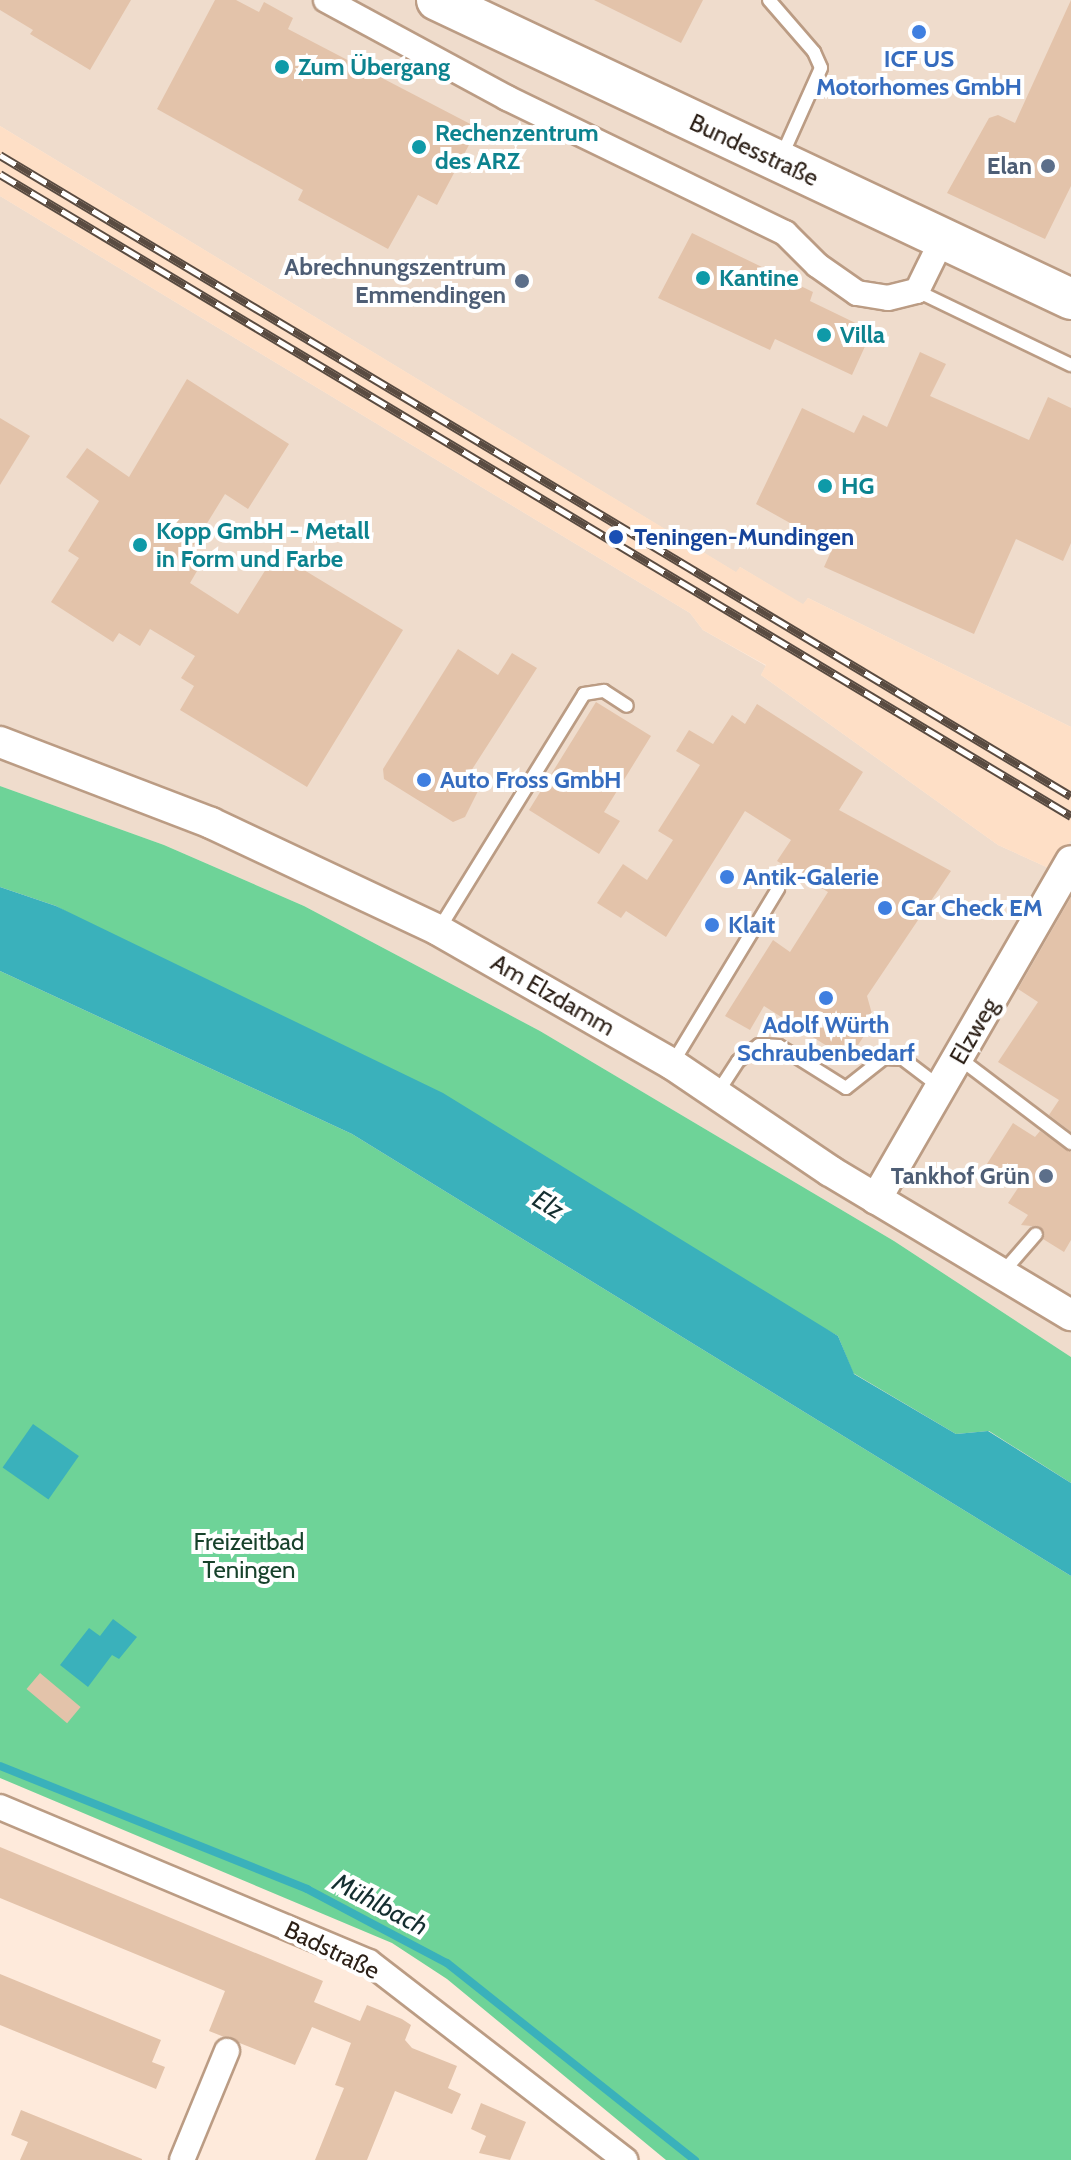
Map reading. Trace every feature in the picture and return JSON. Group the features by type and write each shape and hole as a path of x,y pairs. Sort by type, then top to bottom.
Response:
{"main road":[{"name":"Bundesstraße","path":"437,0 1071,299"}],"street":[{"path":"326,0 507,98 785,233 817,265 857,293 888,298 917,291 943,238"},
{"name":"Am Elzdamm","path":"0,742 211,823 438,930 672,1064 716,1096 876,1199 1071,1315"},
{"name":"Elzweg","path":"876,1199 1071,861"},
{"name":"Badstraße","path":"0,1807 369,1962 625,2160"},
{"path":"182,2160 227,2051"}],"lane":[{"path":"769,0 814,52 821,68 779,161"},
{"path":"917,291 1071,365"},
{"path":"438,930 584,694 604,691 627,706"},
{"path":"672,1064 778,889"},
{"path":"716,1096 738,1061 759,1045 779,1046 846,1088 884,1058 903,1059 941,1088"},
{"path":"959,1058 1071,1143"},
{"path":"1003,1272 1036,1234"}],"shaded area":[{"path":"0,0 1071,0 1071,727 808,598 803,605 740,567 737,573 0,126"},
{"path":"0,126 736,572 740,567 803,604 808,598 1071,727 1071,840 1053,870 998,845 761,675 766,665 703,630 690,613 0,196"},
{"path":"0,196 690,613 703,630 766,666 761,675 998,845 1053,870 1071,840 1071,1357 894,1241 540,1031 304,906 164,845 0,786"}],"green space":[{"path":"0,786 164,845 304,906 540,1031 894,1241 1071,1357 1071,1483 989,1431 956,1434 853,1373 838,1336 56,906 0,887"},
{"name":"Freizeitbad Teningen","path":"0,971 352,1134 1071,1576 1071,2160 666,2160 447,1979 392,1943 0,1778"}],"water":[{"name":"Elz","path":"0,887 56,906 443,1093 838,1336 854,1374 956,1434 988,1431 1071,1483 1071,1576 352,1134 0,971"},
{"path":"33,1424 79,1456 48,1500 3,1467"},
{"path":"113,1619 137,1637 119,1659 112,1655 88,1687 60,1665 89,1628 100,1636"}],"building":[{"path":"0,0 131,0 90,70 30,34 33,30 0,10"},
{"path":"215,0 236,0 259,12 264,2 293,18 288,29 478,128 437,205 418,195 388,249 298,200 303,190 157,109"},
{"path":"594,0 703,0 681,43"},
{"path":"1071,0 1071,186 1045,239 947,193 989,118 998,115 1015,123"},
{"path":"692,233 813,292 810,301 872,331 852,375 775,339 770,350 658,298"},
{"path":"920,352 946,364 930,396 1029,440 1048,397 1071,408 1071,543 1063,561 1016,539 974,634 824,567 833,547 756,504 802,408 854,433 863,415 887,427"},
{"path":"187,379 289,444 248,509 225,494 190,551 204,559 190,583 238,614 276,553 403,630 307,787 180,710 194,686 181,678 195,656 150,629 140,646 119,633 113,642 51,602 79,558 68,551 99,501 66,477 87,448 129,477"},
{"path":"0,418 30,436 0,485"},
{"path":"458,649 498,675 512,653 537,668 464,782 478,791 465,817 453,822 384,779 383,769"},
{"path":"596,702 651,736 604,812 620,821 599,854 529,810"},
{"path":"757,704 863,772 839,810 951,871 867,996 874,1021 854,1051 838,1053 764,1006 750,1030 725,1016 773,940 790,952 828,892 777,861 791,840 745,811 666,937 626,911 621,918 597,903 623,864 647,880 673,840 658,831 700,765 676,751 689,730 713,744 732,715 745,724"},
{"path":"1071,897 1071,1132 1049,1115 1059,1100 998,1062 1038,1002 1018,989"},
{"path":"1013,1123 1035,1137 1040,1131 1071,1152 1071,1240 1064,1252 1043,1239 1041,1227 1021,1225 1028,1215 1008,1203 1018,1188 985,1167"},
{"path":"40,1673 81,1707 67,1723 27,1689"},
{"path":"0,1847 323,1981 314,2002 360,2021 367,2005 402,2019 411,2025 405,2040 412,2048 457,2066 448,2088 461,2094 452,2114 395,2091 367,2160 315,2160 344,2088 335,2085 351,2043 312,2027 295,2065 209,2031 225,1991 0,1898"},
{"path":"0,1974 161,2040 152,2062 165,2067 156,2089 0,2025"},
{"path":"481,2103 526,2122 510,2160 479,2153 486,2136 471,2129"},
{"path":"21,2110 142,2160 20,2160 28,2142 11,2135"}],"waterway":[{"name":"Mühlbach","path":"0,1766 307,1889 447,1963 695,2160"}],"railway":[{"path":"0,155 1071,796"},
{"path":"0,174 1071,816"}],"place":[{"name":"ICF US Motorhomes GmbH","path":"919,32"},
{"name":"Zum Übergang","path":"282,67"},
{"name":"Rechenzentrum des ARZ","path":"419,147"},
{"name":"Elan","path":"1048,166"},
{"name":"Kantine","path":"703,278"},
{"name":"Abrechnungszentrum Emmendingen","path":"522,281"},
{"name":"Villa","path":"824,335"},
{"name":"HG","path":"825,486"},
{"name":"Teningen-Mundingen","path":"616,537"},
{"name":"Kopp GmbH - Metall in Form und Farbe","path":"140,545"},
{"name":"Auto Fross GmbH","path":"424,780"},
{"name":"Antik-Galerie","path":"727,877"},
{"name":"Car Check EM","path":"885,908"},
{"name":"Klait","path":"712,925"},
{"name":"Adolf Würth Schraubenbedarf","path":"826,998"},
{"name":"Tankhof Grün","path":"1046,1176"}]}
